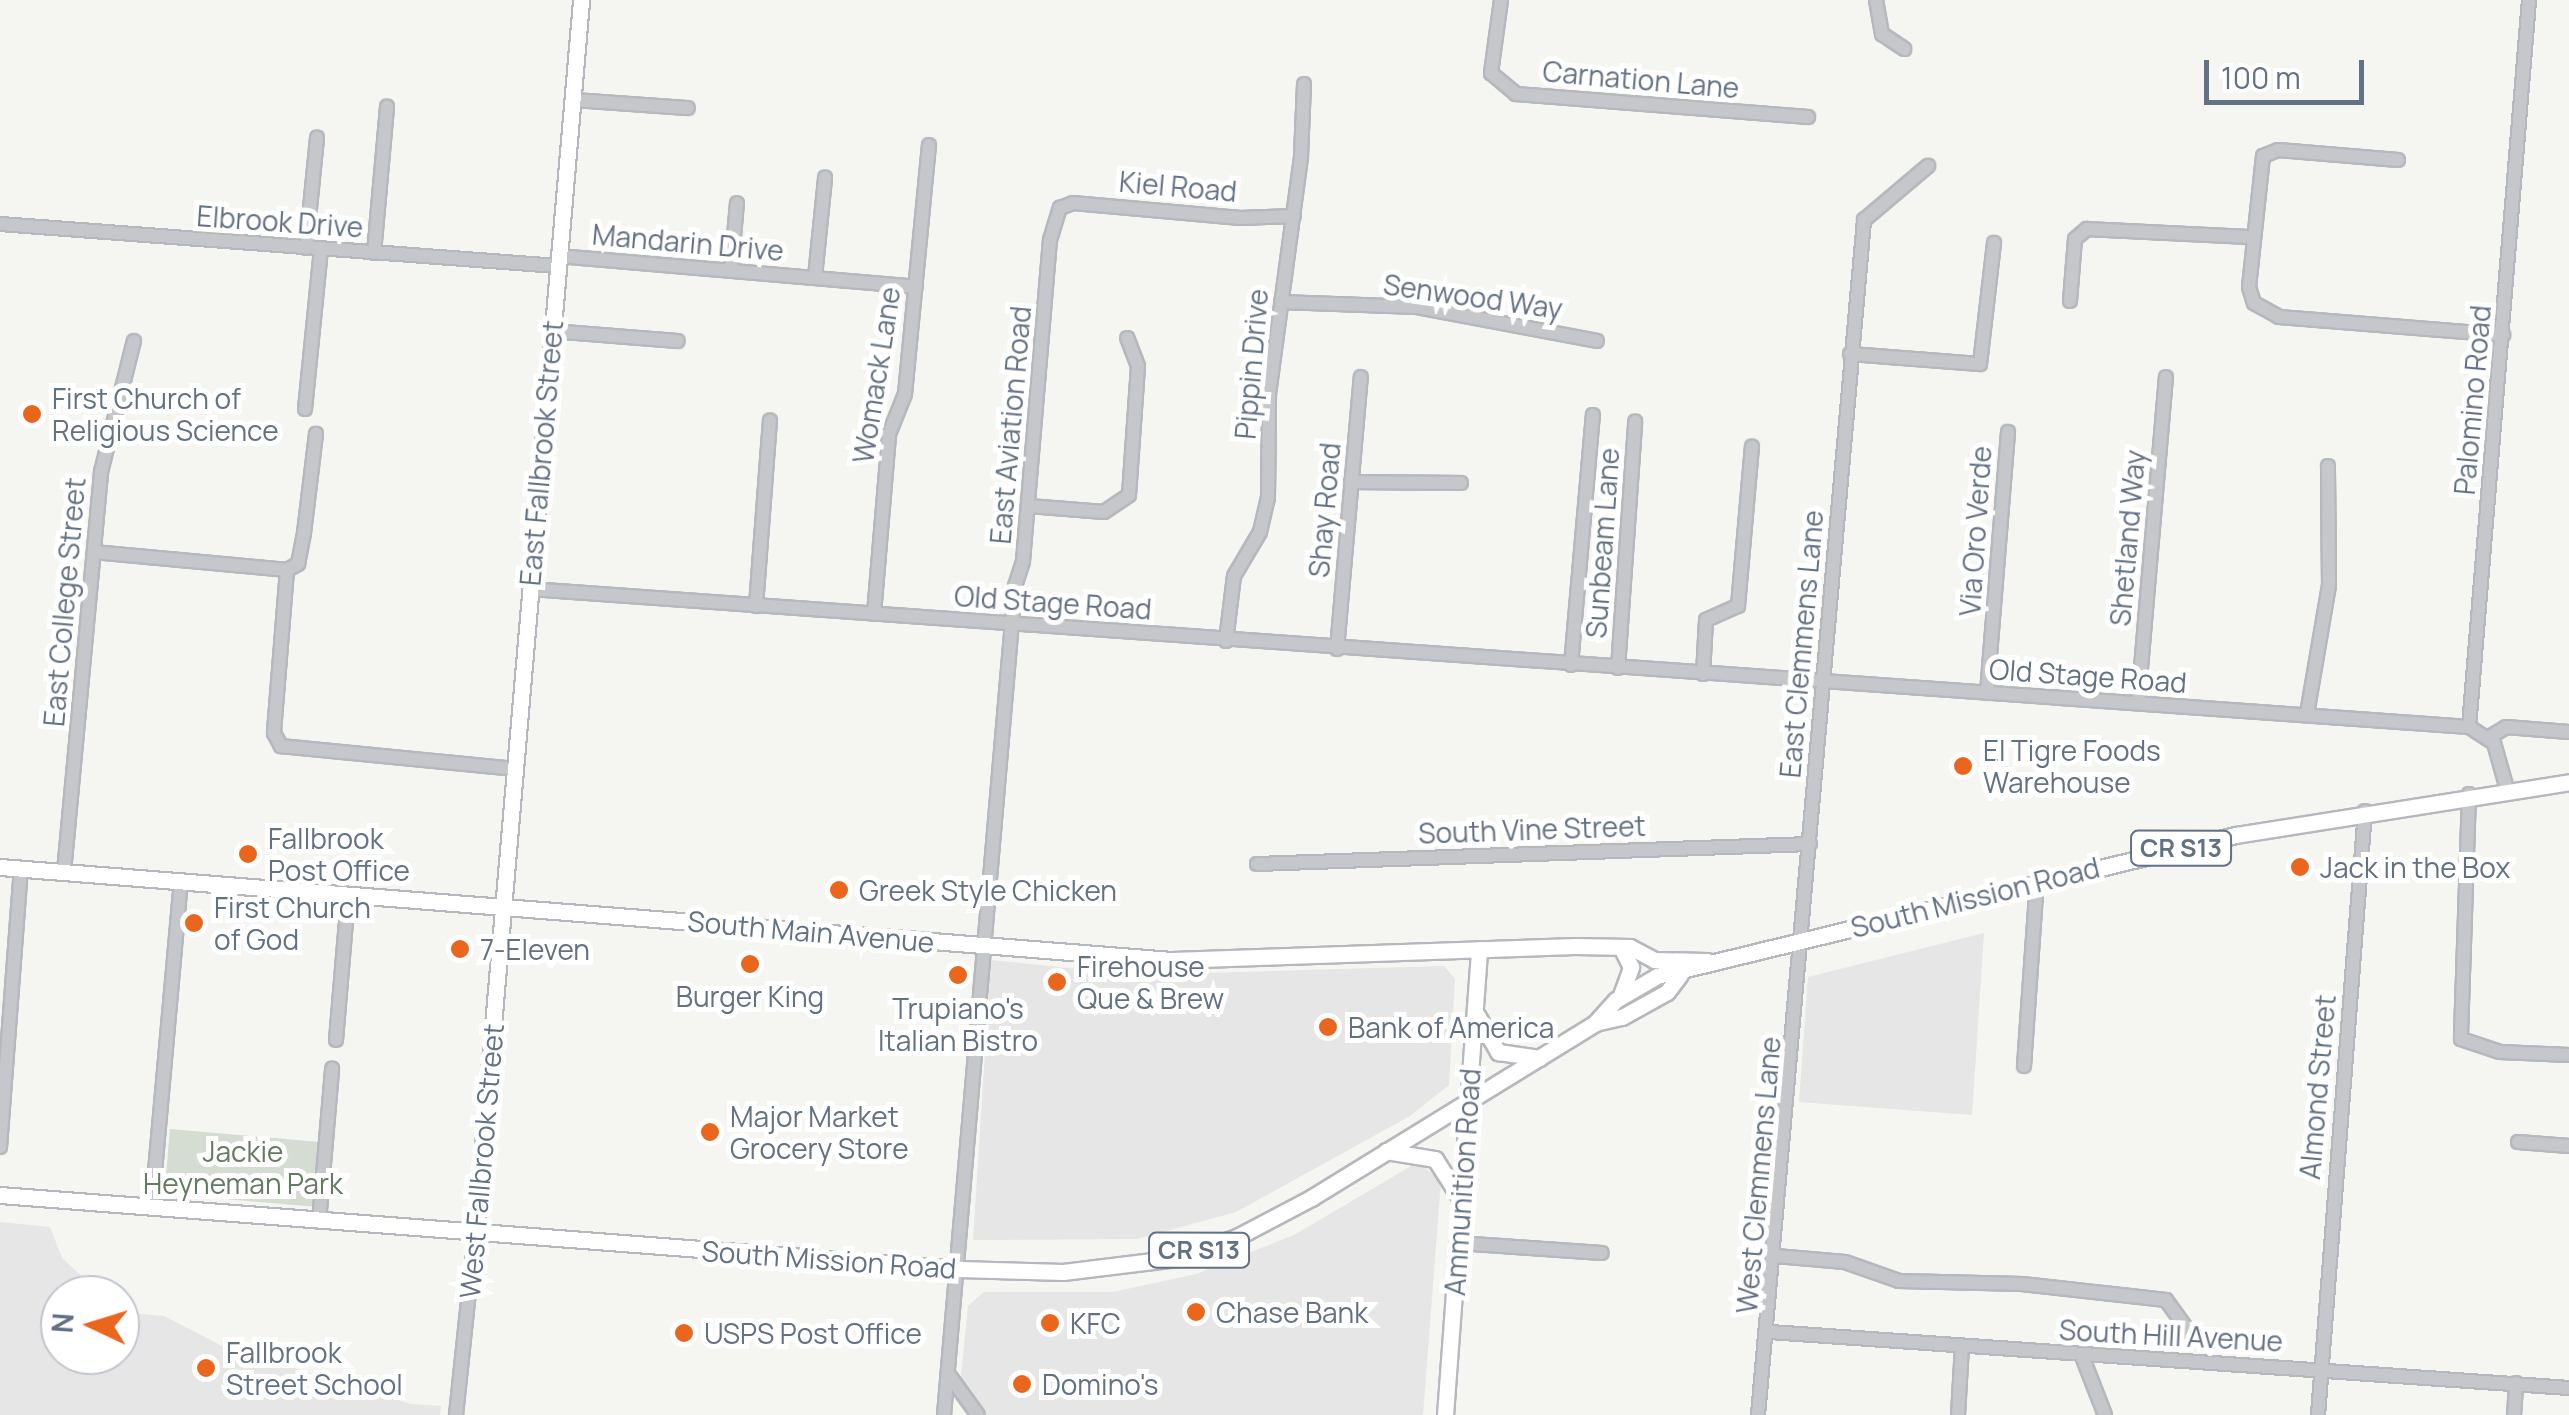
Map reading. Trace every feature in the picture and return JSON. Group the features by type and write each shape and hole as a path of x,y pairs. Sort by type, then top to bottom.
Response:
{"main road":[{"name":"East Fallbrook Street","path":"504,907 581,0"},
{"name":"South Mission Road","path":"0,1195 474,1235 960,1268 1063,1272 1177,1258 1272,1220 1540,1058 1596,1022 1616,1000 1657,976 1680,975 1802,938 2038,880 2364,810 2569,782"},
{"name":"South Main Avenue","path":"0,867 1172,960 1479,948 1622,949 1654,960 1716,962"},
{"name":"West Fallbrook Street","path":"474,1235 504,907"},
{"name":"Ammunition Road","path":"1445,1415 1479,948"},
{"path":"1616,1000 1631,974 1622,949"},
{"name":"South Mission Road","path":"1596,1022 1622,1017 1667,992 1680,975"},
{"path":"1475,1012 1498,1052 1540,1058"},
{"path":"1386,1151 1436,1159 1461,1201"}],"street":[{"name":"Carnation Lane","path":"1501,0 1491,73 1516,94 1808,117"},
{"path":"1876,0 1882,34 1904,49"},
{"name":"Palomino Road","path":"2469,727 2530,0"},
{"name":"Pippin Drive","path":"1226,641 1234,576 1260,532 1268,498 1269,394 1294,216 1304,84"},
{"path":"573,100 688,108"},
{"path":"374,252 387,107"},
{"path":"306,248 316,138"},
{"name":"Womack Lane","path":"874,614 889,434 905,394 928,145"},
{"path":"2398,160 2268,152 2259,164 2253,237 2254,303 2274,316 2503,335"},
{"name":"East Clemmens Lane","path":"1802,938 1864,220 1928,166"},
{"name":"Mandarin Drive","path":"815,276 825,178"},
{"path":"731,271 737,203"},
{"name":"Kiel Road","path":"1060,208 1074,203 1240,218 1294,216"},
{"name":"East Aviation Road","path":"944,1415 960,1268 1012,623 1029,506 1050,240 1060,208"},
{"name":"Elbrook Drive","path":"0,224 306,248 558,261"},
{"path":"2070,301 2075,239 2087,228 2253,237"},
{"path":"1850,354 1980,364 1994,243"},
{"path":"305,408 321,248"},
{"name":"Mandarin Drive","path":"558,261 815,276 916,287"},
{"name":"Senwood Way","path":"1281,302 1417,308 1597,341"},
{"path":"551,331 678,340"},
{"path":"1029,506 1104,512 1129,496 1138,366 1128,338"},
{"name":"East College Street","path":"64,872 105,449 134,341"},
{"name":"Shay Road","path":"1337,649 1361,376"},
{"name":"Shetland Way","path":"2138,702 2166,377"},
{"path":"1571,665 1593,416"},
{"path":"756,606 770,421"},
{"name":"Sunbeam Lane","path":"1618,668 1635,422"},
{"name":"Via Oro Verde","path":"1988,694 2008,432"},
{"path":"94,552 287,570 298,564 316,434"},
{"path":"1703,674 1706,620 1738,606 1752,447"},
{"path":"2308,714 2329,586 2328,466"},
{"path":"1351,482 1461,482"},
{"path":"287,570 274,733 281,746 515,768"},
{"name":"Old Stage Road","path":"530,590 2469,727"},
{"path":"2469,727 2488,738 2506,789"},
{"path":"2488,738 2506,727 2569,732"},
{"path":"2469,794 2461,1040 2500,1052 2569,1055"},
{"name":"Almond Street","path":"2318,1415 2364,810"},
{"name":"South Vine Street","path":"1257,864 1810,844"},
{"path":"0,1147 21,869"},
{"path":"152,1205 182,880"},
{"path":"2024,1066 2038,880"},
{"path":"336,1040 348,897"},
{"name":"West Clemmens Lane","path":"1758,1415 1770,1332 1802,938"},
{"path":"319,1222 332,1069"},
{"path":"2518,1142 2569,1146"},
{"name":"West Fallbrook Street","path":"456,1415 474,1235"},
{"path":"1458,1242 1602,1253"},
{"path":"1776,1256 1845,1262 1899,1281 2022,1284 2166,1300 2192,1336"},
{"name":"South Hill Avenue","path":"1770,1332 2082,1356 2320,1367 2569,1388"},
{"path":"1958,1415 1962,1346"},
{"path":"2082,1356 2105,1415"},
{"path":"948,1376 978,1415"},
{"path":"2514,1415 2516,1383"},
{"path":"945,1400 956,1415"}],"shaded area":[{"path":"1984,933 1972,1115 1799,1102 1808,977"},
{"path":"991,960 1135,975 1444,966 1455,979 1449,1085 1410,1116 1236,1212 1137,1239 973,1240"},
{"path":"1418,1162 1441,1181 1423,1415 972,1415 959,1396 968,1306 984,1292 1113,1292 1196,1274 1294,1235"},
{"path":"0,1222 50,1227 62,1258 80,1275 40,1275 40,1375 140,1375 140,1314 164,1316 222,1346 411,1404 441,1406 440,1415 0,1415"}],"green space":[{"name":"Jackie Heyneman Park","path":"170,1129 319,1142 314,1207 164,1194"}],"place":[{"name":"First Church of Religious Science","path":"32,414"},
{"name":"El Tigre Foods Warehouse","path":"1963,766"},
{"name":"Fallbrook Post Office","path":"248,854"},
{"name":"Jack in the Box","path":"2300,867"},
{"name":"Greek Style Chicken","path":"839,890"},
{"name":"First Church of God","path":"194,923"},
{"name":"7-Eleven","path":"460,949"},
{"name":"Burger King","path":"750,964"},
{"name":"Trupiano's Italian Bistro","path":"958,975"},
{"name":"Firehouse Que & Brew","path":"1057,982"},
{"name":"Bank of America","path":"1328,1027"},
{"name":"Major Market Grocery Store","path":"710,1132"},
{"name":"Chase Bank","path":"1196,1312"},
{"name":"KFC","path":"1050,1323"},
{"name":"USPS Post Office","path":"684,1333"},
{"name":"Fallbrook Street School","path":"206,1368"},
{"name":"Domino's","path":"1022,1384"}]}
